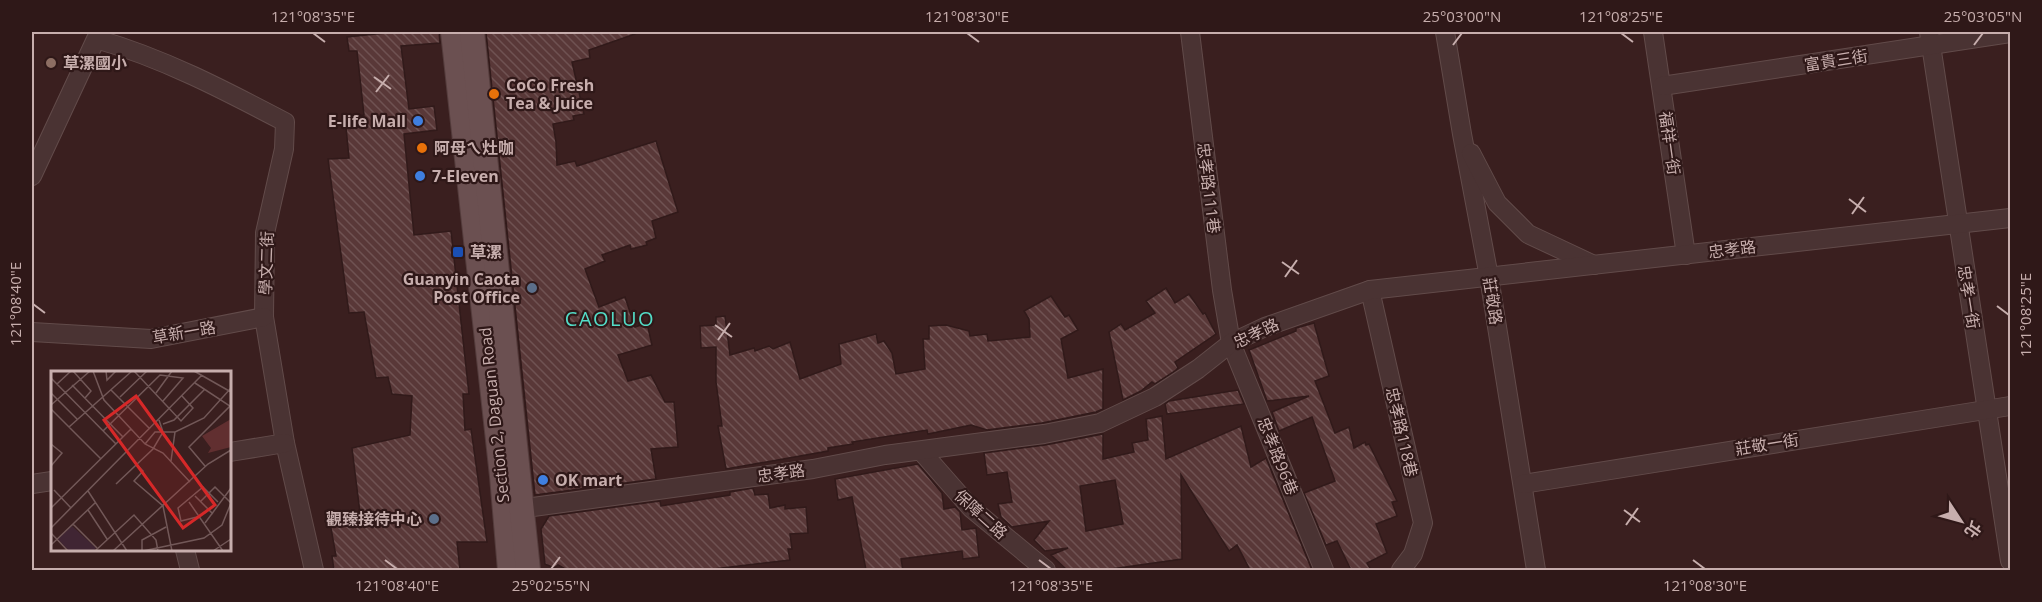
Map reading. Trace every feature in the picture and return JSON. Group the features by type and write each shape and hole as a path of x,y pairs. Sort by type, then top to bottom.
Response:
{"main road":[{"name":"Section 2, Daguan Road","path":"453,32 501,464 513,510"},
{"name":"Section 2, Daguan Road","path":"472,32 513,510"},
{"path":"510,570 513,510"},
{"path":"513,510 528,570"}],"street":[{"name":"忠孝路111巷","path":"1190,32 1222,290 1231,343"},
{"name":"莊敬路","path":"1445,32 1490,277 1536,570"},
{"name":"福祥一街","path":"1653,32 1686,255"},
{"name":"富貴三街","path":"1662,86 1929,38 2010,33"},
{"name":"忠孝一街","path":"1929,38 2010,561"},
{"name":"學文二街","path":"32,176 96,39 119,45 204,79 285,122 284,149 265,233 264,317 285,443 314,570"},
{"path":"1462,134 1497,203 1528,234 1594,265"},
{"name":"忠孝路","path":"513,510 813,469 885,455 1044,434 1100,423 1155,398 1231,343 1265,327 1370,290 2010,218"},
{"name":"忠孝路118巷","path":"1370,290 1423,523 1413,554 1401,570"},
{"name":"草新一路","path":"32,332 151,339 264,317"},
{"name":"忠孝路96巷","path":"1231,343 1324,570"},
{"name":"莊敬一街","path":"1523,484 2010,406"},
{"path":"231,452 285,443"},
{"name":"保障二路","path":"921,451 971,508 1046,570"},
{"path":"32,484 51,481"},
{"path":"185,551 190,570"}],"building":[{"path":"395,32 439,32 440,43 401,46 409,109 434,106 437,130 404,134 414,235 451,231 469,394 463,394 465,430 471,429 487,542 457,542 460,570 334,570 332,556 336,556 329,517 360,513 352,448 410,435 412,396 392,394 388,377 376,378 364,312 349,313 328,159 349,158 345,117 364,115 357,51 349,51 347,37"},
{"path":"486,32 635,32 635,34 589,50 590,58 572,62 584,114 573,116 574,120 553,124 557,165 575,161 577,166 656,141 678,212 652,221 656,238 646,242 647,245 631,249 630,245 602,255 605,261 585,269 599,307 625,297 635,327 647,323 652,345 618,355 628,381 651,375 665,402 674,402 678,447 651,449 656,479 535,495"},
{"path":"1166,288 1175,303 1189,294 1203,314 1205,313 1216,334 1175,362 1178,368 1175,371 1123,400 1109,332 1121,324 1125,330 1155,313 1146,301"},
{"path":"1051,296 1065,317 1069,315 1078,330 1061,339 1068,378 1103,369 1103,409 1042,423 987,430 971,425 928,434 927,430 852,442 853,444 828,448 828,451 726,469 718,426 722,426 716,382 716,347 701,348 700,326 716,325 716,317 725,316 730,355 754,348 755,351 769,346 773,349 790,342 800,379 841,364 839,344 876,334 878,343 884,341 892,353 896,374 925,369 923,339 929,339 929,326 946,325 969,331 970,336 987,334 988,341 1030,337 1029,319 1024,311"},
{"path":"1314,323 1329,376 1315,381 1335,433 1349,427 1354,448 1365,442 1366,445 1369,444 1397,501 1392,502 1397,516 1376,524 1387,553 1367,563 1371,570 1351,570 1337,541 1326,545 1304,493 1335,481 1312,417 1279,431 1272,412 1309,396 1267,401 1249,350 1296,331 1296,328"},
{"path":"1238,390 1244,404 1167,414 1165,404 1169,401"},
{"path":"1162,416 1166,459 1241,426 1251,467 1266,458 1312,570 1250,570 1237,545 1229,551 1181,475 1182,559 1104,570 1067,570 1051,555 1068,548 1045,551 1034,540 1049,521 1012,527 1001,517 998,504 1012,502 1007,472 987,475 984,453 1103,434 1103,459 1134,452 1132,443 1148,440 1146,419","holes":["1115,480 1123,524 1086,531 1080,486"]},
{"path":"918,464 942,493 944,509 955,507 960,512 962,530 976,528 979,557 963,559 962,551 901,559 903,570 866,570 852,497 838,500 835,479"},
{"path":"753,488 755,495 768,494 770,508 785,505 785,509 806,507 808,533 790,534 792,549 788,549 790,560 705,570 567,570 558,565 554,568 545,564 541,529 549,516 660,501 661,506 730,495 730,492"}],"place":[{"name":"草漯國小","path":"51,63"},
{"name":"CoCo Fresh Tea & Juice","path":"494,94"},
{"name":"E-life Mall","path":"418,121"},
{"name":"阿母ㄟ灶咖","path":"422,148"},
{"name":"7-Eleven","path":"420,176"},
{"name":"草漯","path":"458,252"},
{"name":"Guanyin Caota Post Office","path":"532,288"},
{"name":"OK mart","path":"543,480"},
{"name":"觀臻接待中心","path":"434,519"}],"district":[{"name":"CAOLUO","path":"610,318"}]}
